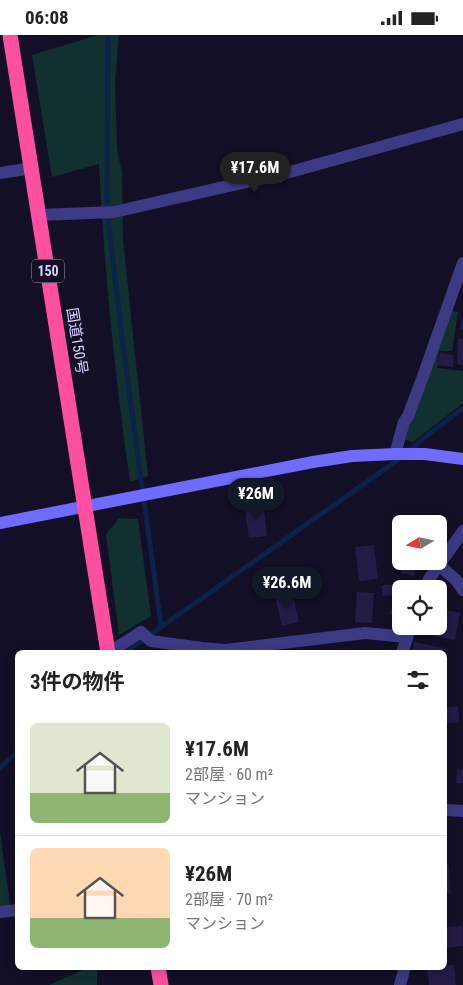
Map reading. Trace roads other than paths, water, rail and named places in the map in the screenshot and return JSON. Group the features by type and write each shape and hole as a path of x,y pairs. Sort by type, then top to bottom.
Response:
{"highway":[{"name":"国道150号","path":"10,35 108,650"},
{"path":"158,970 161,985"}],"street":[{"path":"39,215 114,212 290,173 463,124"},
{"path":"0,173 32,168"},
{"path":"395,454 404,422 422,379 463,263"},
{"path":"0,523 352,456 426,453 463,459"},
{"path":"448,552 463,531"},
{"path":"445,570 456,580 463,590"},
{"path":"113,650 141,632 152,641 226,650 365,633 392,632"},
{"path":"403,650 408,635"},
{"path":"447,811 463,811"},
{"path":"0,912 15,910"},
{"path":"400,985 404,970"}],"waterway":[{"path":"108,35 107,211 124,353 161,625"},
{"path":"409,452 420,441 463,408"},
{"path":"128,650 402,457"},
{"path":"0,768 15,754"}]}
